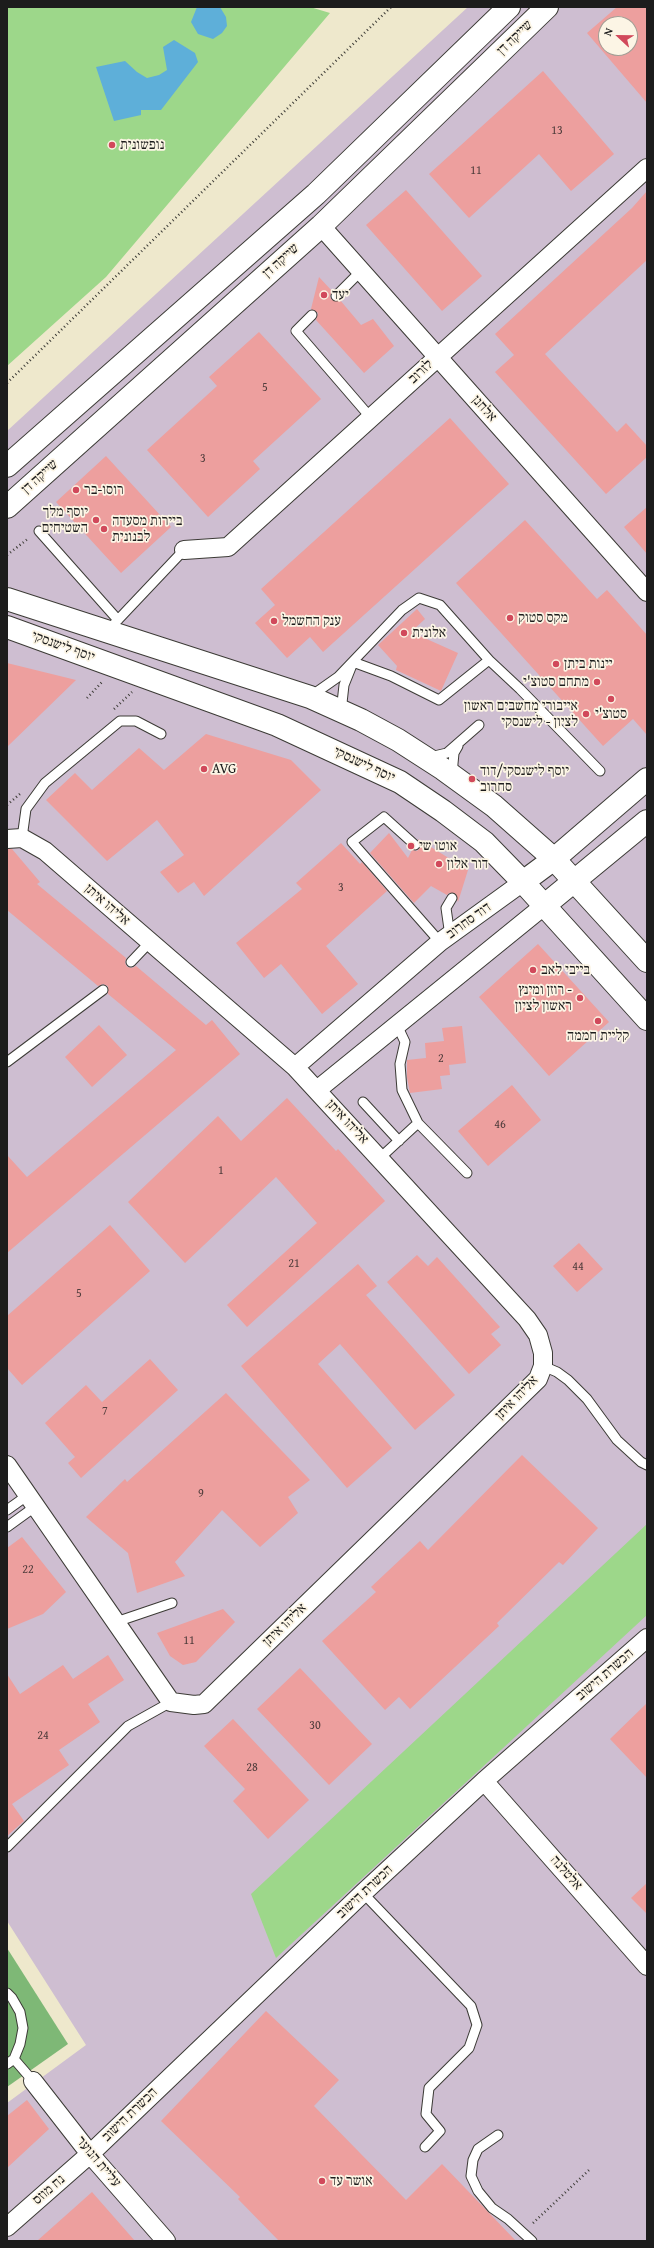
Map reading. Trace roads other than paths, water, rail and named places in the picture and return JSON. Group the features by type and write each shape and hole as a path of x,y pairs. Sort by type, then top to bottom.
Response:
{"street":[{"name":"שייקה דן","path":"7,466 316,194 509,7"},
{"name":"שייקה דן","path":"7,507 321,226 547,7"},
{"name":"לזרוב","path":"184,550 228,547 371,418 437,356 647,168"},
{"name":"אלחנן","path":"321,226 647,592"},
{"name":"יוסף לישנסקי","path":"9,598 112,626 310,697 398,740 452,775 494,806 554,859 647,961"},
{"name":"יוסף לישנסקי","path":"7,627 277,725 367,765 400,782 443,811 484,842 523,882 647,1019"},
{"name":"דוד סחרוב","path":"295,1067 445,939 554,859 647,779"},
{"path":"317,1090 575,882 647,821"},
{"name":"אליהו איתן","path":"15,839 45,851 295,1067 527,1318 538,1335 543,1353 543,1366 538,1379 204,1704 194,1705 171,1702"},
{"path":"7,1464 171,1702"},
{"name":"הכשרת הישוב","path":"90,2154 363,1893 484,1781 647,1638"},
{"name":"אלטלנה","path":"484,1781 647,1966"},
{"name":"עליית הנוער","path":"33,2082 90,2154 166,2241"},
{"name":"נח מוזס","path":"7,2227 90,2154"}],"lane":[{"path":"336,296 361,271"},
{"path":"312,315 296,331 371,418"},
{"path":"39,531 112,626 184,550"},
{"path":"310,697 338,677 402,610 419,598 440,605 489,660 520,689 600,771"},
{"path":"7,632 31,635"},
{"path":"353,662 391,676 439,700 489,660"},
{"path":"349,715 342,703 344,685 353,662"},
{"path":"15,839 26,809 45,784 120,721 136,721 161,734"},
{"path":"426,758 447,753 479,725"},
{"path":"452,775 454,753 460,742"},
{"path":"415,844 384,817 352,842 445,939"},
{"path":"445,939 446,908 452,898"},
{"path":"131,962 150,942"},
{"path":"7,1062 103,990"},
{"path":"397,1025 404,1042 400,1064 402,1090 418,1123 467,1173"},
{"path":"363,1102 399,1141"},
{"path":"380,1158 418,1123"},
{"path":"543,1366 557,1372 568,1380 587,1399 617,1440 641,1462 647,1465"},
{"path":"7,1510 32,1500"},
{"path":"7,1527 32,1500"},
{"path":"116,1622 172,1603"},
{"path":"7,1847 128,1726 171,1702"},
{"path":"363,1893 471,2006 477,2025 469,2048 429,2088 426,2114 440,2131 425,2147"},
{"path":"7,1993 12,1998 20,2012 23,2028 20,2044 10,2061 33,2082"},
{"path":"498,2135 478,2149 473,2160 471,2176 478,2191 492,2208 508,2219 532,2241"}],"water":[{"path":"197,7 220,7 226,17 227,26 222,33 213,39 198,34 191,22"},
{"path":"174,40 195,53 198,62 161,110 141,110 141,115 114,121 96,67 125,61 137,72 147,78 159,75 167,70 163,47"}],"place":[{"name":"נופשונית","path":"112,145"},
{"name":"יעד","path":"324,295"},
{"name":"רוסו-בר","path":"76,490"},
{"name":"יוסף מלך השטיחים","path":"96,520"},
{"name":"ביירות מסעדה לבנונית","path":"104,529"},
{"name":"מקס סטוק","path":"510,618"},
{"name":"ענק החשמל","path":"274,621"},
{"name":"אלונית","path":"404,633"},
{"name":"יינות ביתן","path":"556,664"},
{"name":"מתחם סטוצ'י","path":"597,682"},
{"name":"סטוצ'י","path":"611,699"},
{"name":"אייבורי מחשבים ראשון לציון - לישנסקי","path":"586,714"},
{"name":"AVG","path":"204,769"},
{"name":"יוסף לישנסקי/דוד סחרוב","path":"472,779"},
{"name":"אוטו שי","path":"411,846"},
{"name":"דור אלון","path":"439,864"},
{"name":"בייבי לאב","path":"533,970"},
{"name":"רוזן ומינץ - ראשון לציון","path":"580,998"},
{"name":"קליית חממה","path":"598,1021"},
{"name":"אושר עד","path":"322,2181"}]}
